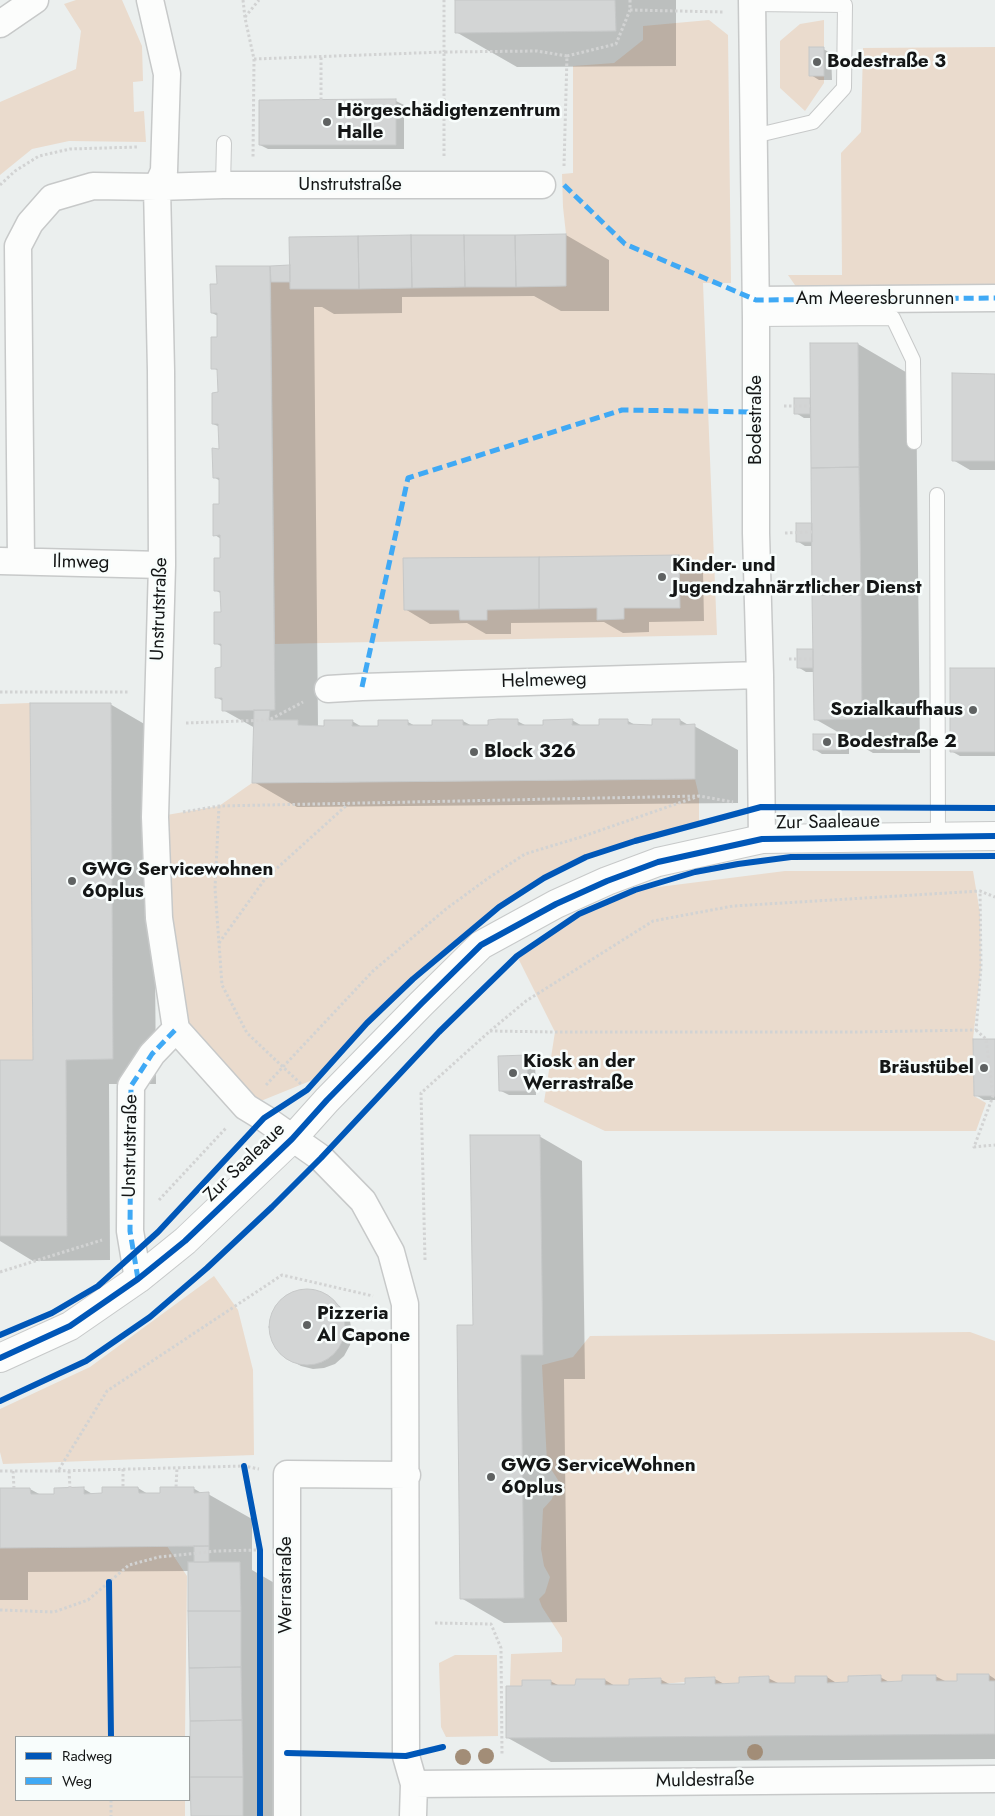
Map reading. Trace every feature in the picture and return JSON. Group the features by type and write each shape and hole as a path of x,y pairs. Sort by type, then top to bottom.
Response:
{"street":[{"path":"0,24 35,0"},
{"name":"Unstrutstraße","path":"138,1279 130,1231 131,1086 152,1054 176,1029 159,918 155,817 162,565 161,371 157,187 164,171 167,74 150,0"},
{"name":"Bodestraße","path":"752,5 756,309 756,524 762,839"},
{"name":"Unstrutstraße","path":"10,561 18,246 30,223 52,198 93,186 444,185 553,180"},
{"name":"Am Meeresbrunnen","path":"756,309 995,298"},
{"name":"Ilmweg","path":"10,561 162,565"},
{"name":"Helmeweg","path":"328,689 760,675"},
{"name":"Zur Saaleaue","path":"0,1358 70,1326 138,1279 185,1241 292,1139 327,1100 481,945 556,904 607,881 658,862 762,839 995,836"},
{"path":"176,1029 246,1107 321,1158 363,1201 391,1252 405,1304 407,1475 406,1756 414,1784 413,1816"},
{"path":"287,1474 407,1475"},
{"name":"Werrastraße","path":"287,1474 287,1816"},
{"name":"Muldestraße","path":"414,1784 995,1779"}],"lane":[{"path":"752,5 845,5 844,88 813,122 754,136"},
{"path":"223,186 224,143"},
{"path":"756,309 893,318 913,360 914,442"},
{"path":"937,496 938,837"}],"path":[{"path":"243,0 254,59 253,186"},
{"path":"245,18 259,0"},
{"path":"444,0 444,185"},
{"path":"254,59 444,52 536,51 567,56 616,44 630,10 630,0"},
{"path":"630,10 752,5"},
{"path":"321,56 321,100"},
{"path":"553,180 567,56"},
{"path":"0,185 15,171 39,156 70,149 166,146"},
{"path":"795,406 810,406"},
{"path":"796,533 812,532"},
{"path":"797,659 813,659"},
{"path":"0,692 158,692"},
{"path":"157,724 269,720 296,706"},
{"path":"0,1272 130,1231 373,971 446,909 525,854 581,837 699,796"},
{"path":"155,817 219,806 699,796 761,807"},
{"path":"219,944 265,879 349,803"},
{"path":"219,806 215,888 222,985 247,1033 307,1090 327,1100"},
{"path":"976,1030 982,967 980,891"},
{"path":"425,1266 421,1093 526,1001 653,921 733,906 980,891 995,897"},
{"path":"490,1031 856,1032 976,1030 986,1039 993,1096 974,1147 995,1145"},
{"path":"58,1471 107,1391 282,1275 405,1304"},
{"path":"0,1471 244,1466 287,1474"},
{"path":"176,1487 177,1468"},
{"path":"123,1469 124,1488"},
{"path":"13,1471 14,1488"},
{"path":"69,1471 70,1488"},
{"path":"0,1610 54,1612 88,1600 129,1565 159,1557 217,1551 260,1550"},
{"path":"109,1582 111,1736"},
{"path":"435,1623 491,1624 501,1648 502,1758"},
{"path":"111,1801 111,1816"}],"shaded area":[{"path":"76,0 122,0 142,46 143,81 133,82 134,112 144,111 146,142 69,141 32,149 0,175 0,102 76,69 81,31 64,4"},
{"path":"709,20 728,35 731,283 703,283 717,635 275,644 271,282 290,282 290,289 566,286 566,234 562,174 573,173 573,66 614,63 643,40 643,26"},
{"path":"824,20 824,83 805,111 780,88 780,41 800,24"},
{"path":"995,47 995,286 797,288 788,275 842,275 841,153 861,132 863,48"},
{"path":"30,703 33,1060 0,1060 0,704"},
{"path":"695,779 699,796 699,824 635,841 586,857 544,878 499,907 413,979 367,1023 320,1077 246,1107 176,1029 155,817 219,806 252,783"},
{"path":"785,871 973,871 980,913 981,967 973,1039 974,1096 986,1103 976,1131 605,1131 544,1102 555,1032 517,956 579,914 635,890"},
{"path":"214,1276 238,1310 253,1370 254,1455 3,1464 0,1452 0,1409 90,1367"},
{"path":"970,1332 995,1341 995,1681 989,1681 989,1674 957,1681 936,1681 935,1675 902,1675 902,1681 881,1682 881,1675 848,1676 848,1682 827,1683 827,1676 795,1676 795,1683 769,1683 768,1676 739,1677 739,1683 715,1684 715,1677 685,1678 685,1682 661,1684 660,1678 629,1679 629,1685 605,1685 605,1679 576,1679 575,1685 551,1685 550,1680 522,1680 522,1686 510,1686 511,1654 562,1652 562,1638 539,1599 545,1593 550,1577 544,1566 541,1549 543,1509 552,1499 558,1480 547,1463 542,1365 573,1357 590,1336"},
{"path":"167,1546 187,1576 185,1736 15,1736 15,1801 185,1801 185,1816 0,1816 0,1548"},
{"path":"455,1655 497,1655 498,1736 446,1737 441,1727 439,1663"}],"building":[{"path":"455,0 615,0 616,31 455,33"},
{"name":"Bodestraße 3","path":"809,47 824,47 824,76 809,76"},
{"name":"Hörgeschädigtenzentrum Halle","path":"396,99 396,145 259,145 259,100"},
{"path":"566,234 566,286 516,287 515,235"},
{"path":"411,235 464,235 465,287 412,288"},
{"path":"411,235 412,288 359,289 358,236"},
{"path":"464,235 515,235 516,287 465,287"},
{"path":"358,236 359,289 290,289 289,237"},
{"path":"290,265 290,282 271,282 270,266"},
{"path":"216,266 270,266 275,710 222,711 222,698 215,698 215,668 221,667 221,644 214,644 214,612 221,612 220,591 214,591 214,558 220,558 220,535 213,536 213,504 219,504 219,478 213,478 212,448 219,449 218,424 212,424 212,393 218,392 217,369 211,369 211,337 217,337 217,313 211,313 210,284 217,284"},
{"path":"810,343 858,343 859,467 811,468"},
{"path":"952,373 995,374 995,461 952,461"},
{"path":"794,398 810,398 810,414 794,414"},
{"path":"859,467 861,595 812,595 811,468"},
{"path":"796,523 812,523 812,542 796,542"},
{"path":"679,555 680,608 624,608 624,619 597,620 597,608 539,609 539,557"},
{"path":"539,557 539,609 487,610 487,620 460,620 459,610 404,610 403,558"},
{"path":"812,595 861,595 862,719 814,720"},
{"path":"797,649 813,649 813,668 797,668"},
{"name":"Sozialkaufhaus","path":"950,668 995,668 995,752 950,752"},
{"name":"GWG Servicewohnen 60plus","path":"30,703 111,703 113,1059 66,1060 67,1236 0,1236 0,1060 33,1060"},
{"name":"Block 326","path":"254,710 270,710 269,720 298,720 298,725 324,726 324,720 353,720 352,726 378,726 378,720 408,720 408,725 432,725 432,720 463,720 463,725 488,725 488,720 518,719 518,725 543,725 543,720 573,719 572,725 599,725 599,719 628,719 628,724 652,725 652,719 680,719 680,725 695,724 695,779 252,783"},
{"name":"Bodestraße 2","path":"813,734 841,734 841,750 813,750"},
{"name":"Bräustübel","path":"973,1039 995,1039 995,1096 974,1096"},
{"name":"Kiosk an der Werrastraße","path":"527,1055 528,1091 499,1091 498,1056"},
{"name":"GWG ServiceWohnen 60plus","path":"470,1135 540,1135 543,1355 521,1355 524,1598 460,1599 457,1325 473,1325"},
{"name":"Pizzeria Al Capone","path":"307,1289 321,1292 334,1300 342,1313 345,1327 342,1341 334,1354 321,1362 307,1365 293,1362 280,1354 272,1341 269,1327 272,1313 280,1300 293,1292"},
{"path":"84,1487 84,1494 102,1493 102,1487 138,1487 139,1493 160,1493 160,1487 194,1487 194,1493 209,1492 209,1546 0,1548 0,1488 30,1488 31,1494 54,1494 54,1488"},
{"path":"194,1546 209,1546 209,1562 194,1562"},
{"path":"188,1562 240,1562 241,1611 188,1611"},
{"path":"188,1611 241,1611 241,1667 189,1668"},
{"path":"241,1667 242,1720 190,1721 189,1668"},
{"path":"957,1674 989,1674 989,1681 995,1681 995,1734 506,1738 506,1686 522,1686 522,1680 551,1680 551,1685 575,1685 576,1679 605,1679 605,1685 629,1685 629,1679 661,1678 661,1684 685,1684 685,1678 715,1677 715,1684 739,1683 739,1677 769,1676 769,1683 795,1683 795,1676 827,1676 827,1683 848,1682 848,1676 881,1675 881,1682 902,1681 902,1675 936,1675 936,1681 957,1681"},
{"path":"242,1720 243,1777 190,1777 190,1721"},
{"path":"190,1777 243,1777 243,1816 191,1816"}],"marked path":[{"path":"564,185 625,244 756,300 995,298"},
{"path":"362,687 408,478 622,410 755,412"},
{"path":"138,1279 130,1231 131,1086 152,1054 176,1029"}],"cycle path":[{"path":"0,1335 52,1313 98,1286 158,1232 264,1118 307,1090 367,1023 413,979 499,907 544,878 586,857 635,841 761,807 995,808"},
{"path":"0,1358 70,1326 138,1279 185,1241 292,1139 327,1100 481,945 556,904 607,881 658,862 762,839 995,836"},
{"path":"0,1401 86,1361 150,1317 207,1268 272,1207 321,1158 439,1032 517,956 579,914 635,890 695,872 738,864 791,857 995,856"},
{"path":"244,1466 260,1550 260,1816"},
{"path":"109,1582 111,1736"},
{"path":"287,1753 406,1756 443,1747"}],"place":[{"name":"Bodestraße 3","path":"817,62"},
{"name":"Hörgeschädigtenzentrum Halle","path":"327,122"},
{"name":"Kinder- und Jugendzahnärztlicher Dienst","path":"662,577"},
{"name":"Sozialkaufhaus","path":"973,710"},
{"name":"Bodestraße 2","path":"827,742"},
{"name":"Block 326","path":"474,752"},
{"name":"GWG Servicewohnen 60plus","path":"72,881"},
{"name":"Bräustübel","path":"984,1068"},
{"name":"Kiosk an der Werrastraße","path":"513,1073"},
{"name":"Pizzeria Al Capone","path":"307,1325"},
{"name":"GWG ServiceWohnen 60plus","path":"491,1477"}]}
